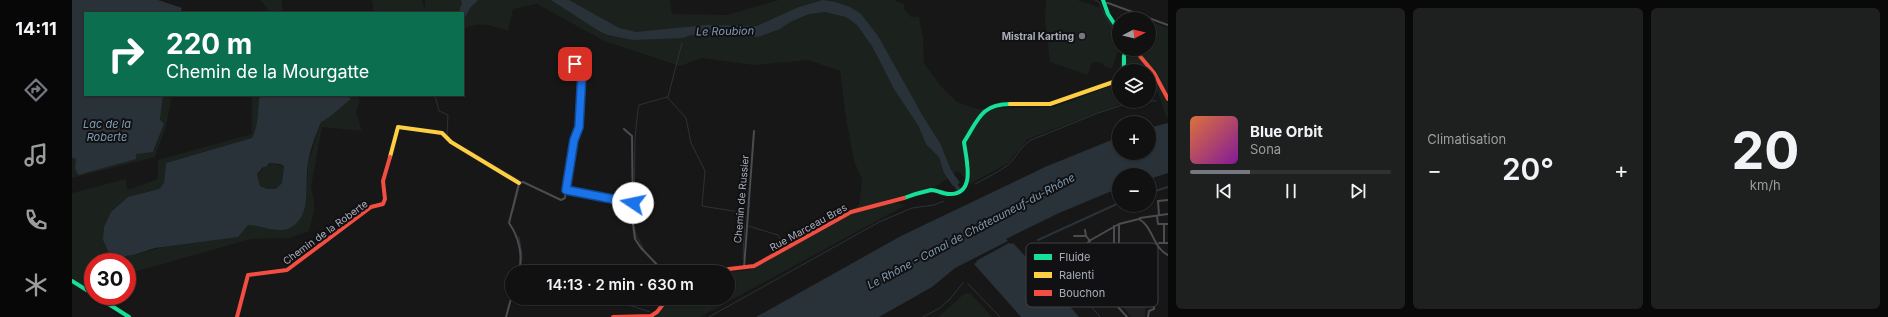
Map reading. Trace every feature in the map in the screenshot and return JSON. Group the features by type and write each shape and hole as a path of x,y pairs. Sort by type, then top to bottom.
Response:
{"street":[{"path":"1103,1 1168,25"},
{"path":"1103,1 1112,19"},
{"path":"1106,8 1114,5"},
{"path":"520,265 521,260 518,241 509,224 520,182 561,200 564,199 574,140 579,127 582,72 580,66 574,63 576,55"},
{"path":"1140,56 1154,73 1168,99"},
{"name":"Rue Marceau Bres","path":"735,267 744,268 754,266 851,212 932,190 949,194 960,192 964,189 969,178 964,142 988,107 996,104 1050,104 1112,82"},
{"name":"Chemin de la Roberte","path":"237,317 248,275 282,272 287,270 371,207 383,204 385,199 384,181 398,127 442,132 451,142 520,182"},
{"path":"624,129 632,136 632,224 635,239 640,248 657,265"},
{"name":"Chemin de Russier","path":"744,268 754,131"},
{"path":"566,190 633,203"},
{"path":"1168,200 1158,201 1158,224 1168,224"},
{"path":"1085,230 1086,236 1090,241 1119,224 1168,214"},
{"path":"1139,219 1147,224 1156,243"},
{"path":"1119,224 1119,243"},
{"path":"1164,224 1164,243"},
{"path":"1114,226 1114,243"},
{"path":"1074,236 1086,236"},
{"path":"1159,243 1168,243"},
{"path":"1158,246 1168,255"},
{"path":"72,281 84,288"},
{"path":"110,305 129,317"},
{"path":"506,317 509,305"},
{"path":"614,317 651,316 657,312 662,305"},
{"path":"1119,307 1128,317"},
{"path":"1148,317 1149,311 1154,309 1154,307"}],"shaded area":[{"path":"260,0 282,0 282,12 270,12"},
{"path":"372,0 422,0 425,10 425,0 670,0 672,14 727,15 779,0 894,0 904,4 904,9 911,17 919,17 923,38 924,63 940,85 957,102 977,109 1055,107 1112,86 1112,107 1028,139 1008,163 970,184 958,171 935,187 883,201 906,205 735,298 735,271 749,270 814,235 859,205 862,179 854,161 845,112 840,71 808,60 753,65 702,58 680,66 604,41 537,4 513,9 508,31 486,25 475,25 464,29 464,12 374,12"},
{"name":"Mistral Karting","path":"1046,0 1077,0 1102,8 1112,26 1112,56 1116,56 1114,64 1112,64 1112,69 1104,66 1102,63 1094,62 1091,64 1088,75 1050,62 1045,20"},
{"path":"1156,24 1168,28 1168,117 1166,117 1158,92 1156,92 1156,64 1125,64 1128,56 1156,56"},
{"path":"163,96 172,96 166,127 155,157 72,178 72,158 76,159 75,168 155,149 164,124 160,121"},
{"path":"252,96 262,96 259,98 257,124 252,138 166,163 164,183 159,189 128,197 103,240 109,253 84,253 84,286 72,279 72,193 126,179 127,190 158,179 158,160 252,134"},
{"path":"347,96 356,96 360,99 356,113 362,131 322,127 311,187 314,199 314,211 309,231 290,238 251,239 136,271 136,254 248,225 257,225 306,203 308,163 321,122 331,116 350,99"},
{"path":"268,163 284,166 282,183 276,189 267,189 260,186 257,174"},
{"path":"970,293 992,317 938,317 964,294"},
{"path":"666,305 722,305 700,317 655,317"},
{"path":"1124,307 1145,307 1145,317 1131,317"}],"water":[{"name":"Lac de la Roberte","path":"72,0 158,0 182,8 180,12 84,12 84,96 163,96 160,120 164,124 153,152 136,154 136,159 78,175 75,168 76,159 72,158"},
{"path":"461,0 478,0 470,8 464,19 464,12 458,12 462,4"},
{"path":"551,0 569,0 619,28 636,32 707,25 757,26 799,7 823,0 850,7 861,14 878,36 924,118 940,143 951,170 960,183 953,186 944,173 939,157 926,144 918,125 894,89 872,46 857,25 846,17 825,12 809,14 790,22 780,29 758,37 715,33 691,35 683,38 633,40 608,35 599,31"},
{"path":"262,96 347,96 351,99 321,122 313,142 309,158 305,208 297,223 285,230 275,230 248,225 238,237 155,248 136,254 109,253 103,240 104,227 111,212 128,197 159,189 164,183 166,163 252,138 257,124 259,98","holes":["269,163 280,164 284,166 282,183 276,189 267,189 260,186 257,174"]},
{"name":"Le Rhône - Canal de Châteauneuf-du-Rhône","path":"1168,123 1168,173 1156,177 1156,168 1112,168 1112,191 1059,213 1006,239 1008,241 955,268 932,287 879,317 756,317 901,236 1045,167 1112,140 1112,160 1156,160 1156,126"},
{"path":"1009,243 1013,243 1026,257 1026,307 1071,307 1079,317 1021,317 974,264 977,262 976,261"}],"waterway":[{"path":"1095,0 1099,2 1112,27"},
{"path":"668,97 682,43"},
{"path":"1121,64 1122,56"},
{"path":"435,96 439,111 448,115 447,134 449,138"},
{"path":"667,97 686,118 691,143 705,171 702,206 745,213 743,259"},
{"path":"644,250 636,235 634,227 635,139 638,109 639,105 667,97"},
{"path":"975,184 1009,164 1024,145 1031,140 1113,108"},
{"path":"456,144 475,154"},
{"path":"476,155 519,180"},
{"name":"Le Roubion","path":"953,181 959,190"},
{"path":"513,211 520,184"},
{"path":"1156,191 1168,187"},
{"path":"709,317 879,222 912,208 934,205 944,201"},
{"path":"1038,240 1112,206"},
{"path":"748,226 778,235 783,244"},
{"path":"519,237 522,255 521,265"},
{"path":"923,317 940,308 950,299 963,283"},
{"path":"968,284 1000,317"},
{"path":"624,305 650,312"},
{"path":"1092,307 1100,317"}],"traffic: fast":[{"path":"1103,0 1112,20"},
{"path":"1124,56 1124,64"},
{"path":"904,198 931,190 949,194 958,193 963,189 967,182 968,175 964,142 977,120 986,110 1000,105 1010,104"},
{"path":"72,281 84,288"},
{"path":"110,305 129,317"}],"traffic: slow":[{"path":"1010,104 1050,104 1112,82"},
{"path":"390,157 398,127 442,133 451,142 519,183"}],"traffic: jam":[{"path":"1140,56 1154,73 1168,99"},
{"path":"237,317 248,275 287,270 371,207 383,204 385,199 383,181 390,157"},
{"path":"735,268 754,266 851,212 904,198"},
{"path":"613,317 651,316 657,312 662,305"}],"place":[{"name":"Mistral Karting","path":"1082,36"}],"route":[{"path":"575,64 580,66 582,72 579,127 574,140 566,190 633,203"}]}
